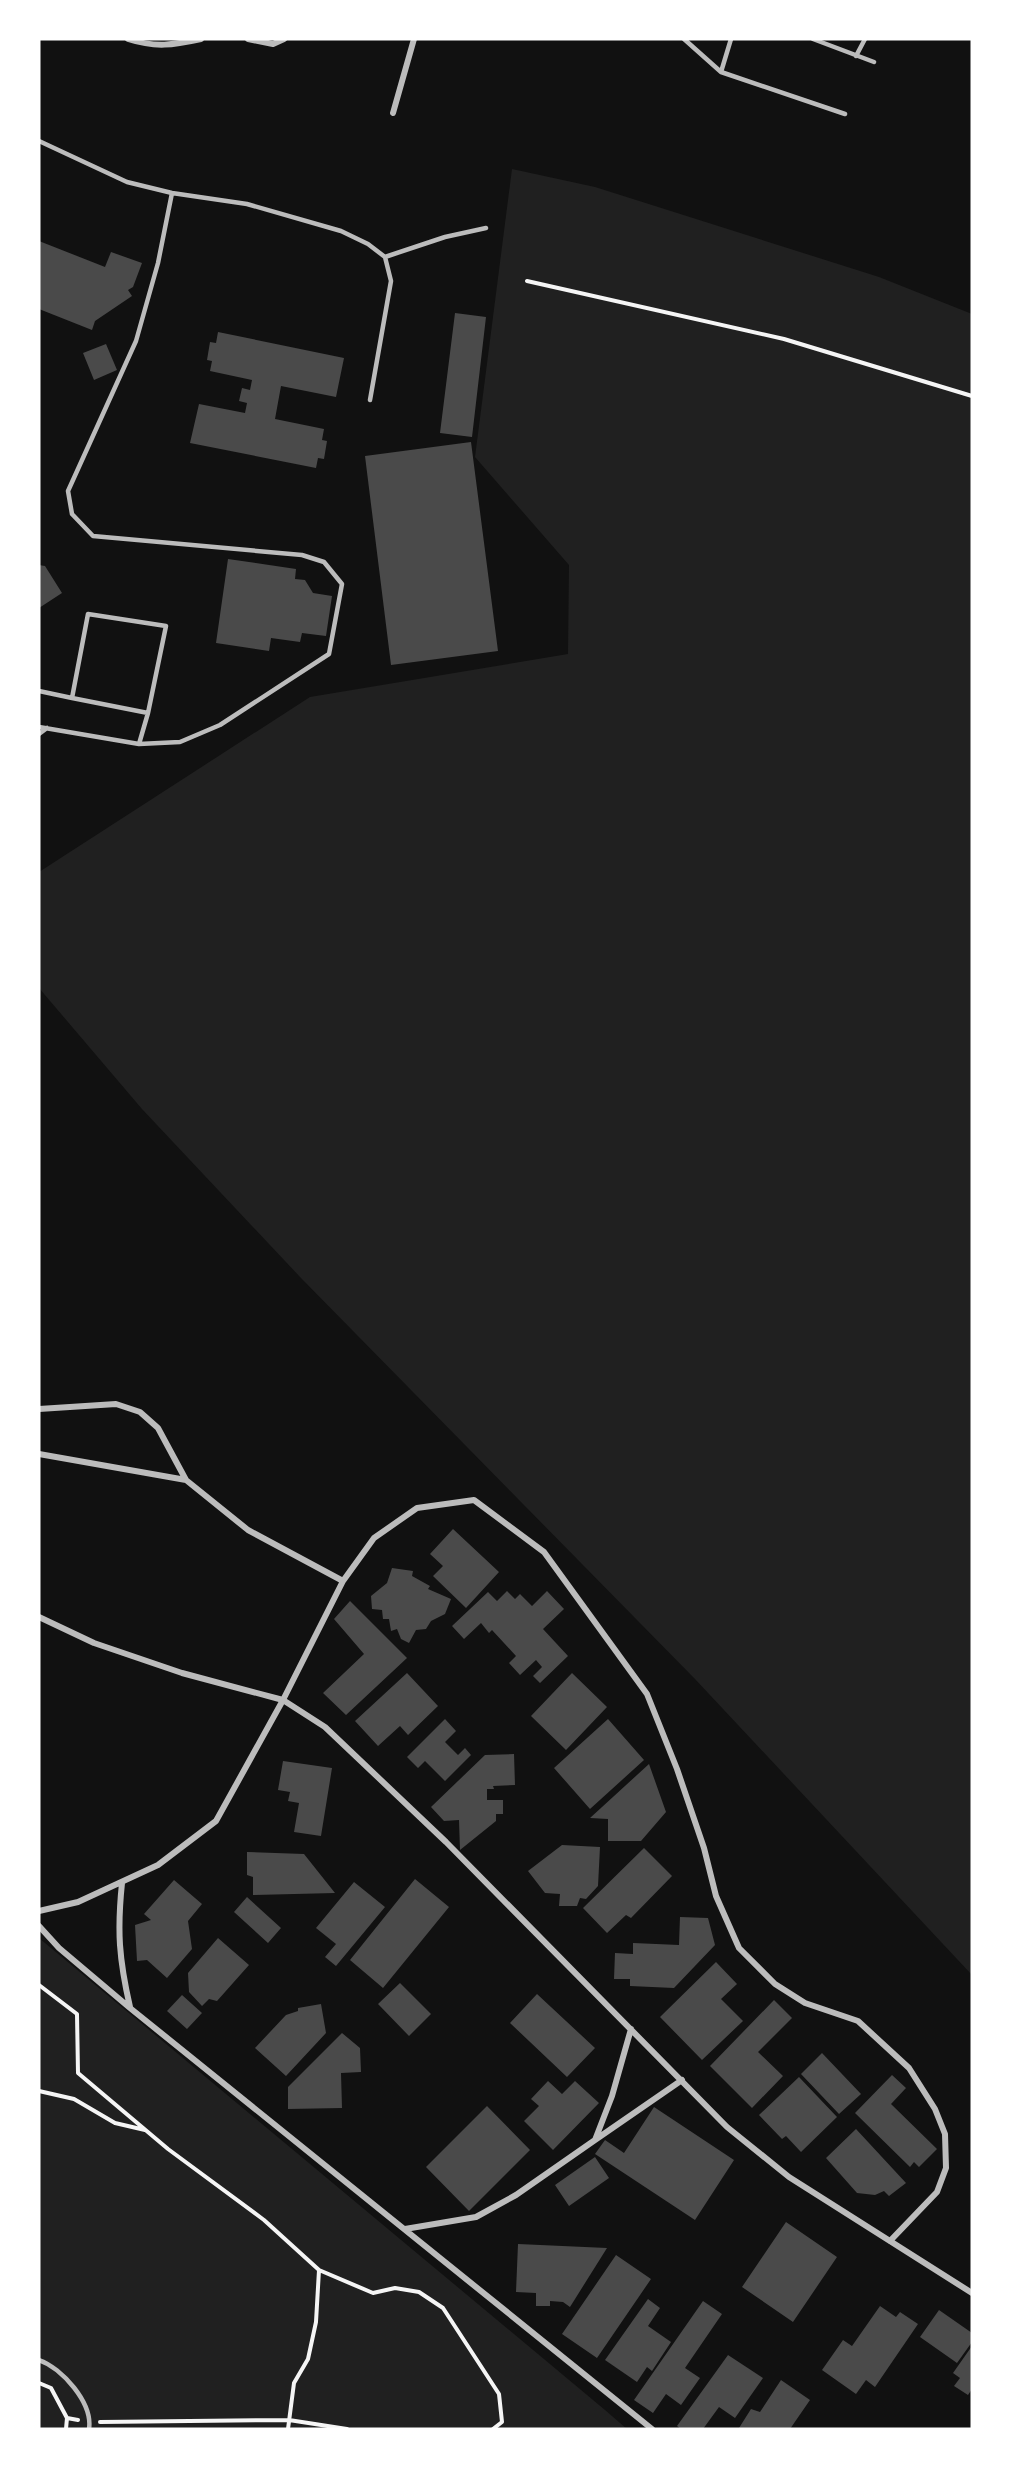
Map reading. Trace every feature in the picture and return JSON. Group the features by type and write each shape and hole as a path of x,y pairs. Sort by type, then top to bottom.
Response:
{"street":[{"path":"128,39 144,44 168,46 201,39"},
{"path":"248,39 273,44 284,39"},
{"path":"393,112 414,39"},
{"path":"39,1408 116,1404 140,1412 158,1428 186,1480 249,1530 344,1581"},
{"path":"39,1454 186,1480"},
{"path":"39,1911 78,1902 158,1865 216,1821 284,1700 344,1581 374,1538 417,1508 474,1500 544,1552 647,1694 704,1848 716,1896 739,1948 776,1984 805,2003 858,2021 909,2068 935,2109 945,2134 946,2168 937,2192 890,2241"},
{"path":"39,1617 94,1643 149,1662 284,1700 325,1728 446,1842 727,2127 789,2177 972,2293"},
{"path":"122,1882 118,1926 121,1967 130,2008"},
{"path":"39,1926 59,1948 130,2008 652,2429"},
{"path":"595,2140 612,2096 631,2029"},
{"path":"405,2229 476,2217 516,2195 682,2080"}],"lane":[{"path":"684,39 721,72 845,114"},
{"path":"721,72 731,39"},
{"path":"815,39 874,62"},
{"path":"856,56 865,39"},
{"path":"39,141 127,182 172,193 247,204 341,231 368,244 385,257 392,281 370,400"},
{"path":"39,727 139,744 180,742 220,725 329,654 342,584 324,562 302,555 93,536 72,514 68,492 136,341 158,262 172,193"},
{"path":"385,257 445,237 486,228"},
{"path":"72,698 88,614 166,626 148,713 139,744"},
{"path":"39,691 148,713"},
{"path":"39,735 47,728"},
{"path":"39,2360 50,2364 77,2389 90,2422 89,2429"}],"path":[{"path":"527,281 784,339 972,396"},
{"path":"39,1985 77,2014 78,2073 145,2130 264,2220 319,2270 373,2293 395,2288 419,2292 443,2308 499,2394 502,2422 493,2429"},
{"path":"39,2091 74,2098 115,2123 145,2130"},
{"path":"288,2429 294,2383 308,2360 316,2322 319,2270"},
{"path":"39,2383 51,2388 67,2418 66,2429"},
{"path":"67,2418 90,2422 288,2420 347,2429"}],"shaded area":[{"path":"512,169 595,187 879,277 972,314 972,1975 695,1679 301,1278 142,1109 39,988 39,872 310,697 568,654 569,565 475,457"},
{"path":"39,1938 605,2410 627,2429 39,2429"}],"building":[{"path":"39,241 105,267 111,252 142,263 133,287 128,290 132,296 95,321 92,330 39,309"},
{"path":"455,313 486,317 472,437 440,433"},
{"path":"218,332 344,358 336,397 281,386 275,419 324,429 322,440 327,441 324,459 318,458 316,468 190,443 199,404 245,413 247,403 239,401 242,388 250,390 252,380 210,371 212,361 207,360 210,342 216,343"},
{"path":"106,344 117,370 94,380 83,353"},
{"path":"471,442 498,651 391,665 365,456"},
{"path":"228,559 296,569 295,579 305,580 313,593 332,596 326,636 302,633 300,642 271,638 269,651 216,643"},
{"path":"39,565 45,566 62,593 39,608"},
{"path":"453,1529 499,1572 466,1608 433,1576 443,1566 430,1554"},
{"path":"392,1568 413,1571 412,1576 430,1586 428,1589 451,1599 445,1614 431,1621 426,1629 416,1630 409,1643 401,1639 397,1629 391,1631 389,1619 383,1619 382,1610 372,1609 371,1596 387,1583"},
{"path":"507,1591 515,1599 520,1594 532,1606 547,1591 564,1609 543,1629 568,1656 540,1683 533,1676 542,1667 536,1660 520,1675 509,1663 516,1656 492,1630 489,1633 481,1623 464,1639 452,1626 488,1592 497,1601"},
{"path":"350,1601 407,1658 346,1715 323,1693 364,1654 334,1619"},
{"path":"407,1673 438,1706 408,1735 400,1726 378,1746 355,1721"},
{"path":"572,1673 607,1707 566,1750 531,1716"},
{"path":"445,1719 456,1731 445,1742 458,1755 465,1748 471,1755 445,1781 425,1761 418,1768 407,1757"},
{"path":"608,1719 644,1760 590,1809 554,1768"},
{"path":"514,1754 515,1785 493,1786 494,1789 487,1789 487,1800 503,1800 503,1814 496,1814 496,1821 460,1850 459,1820 444,1821 431,1807 485,1755"},
{"path":"283,1761 332,1768 321,1836 294,1832 299,1803 288,1801 290,1792 278,1790"},
{"path":"649,1764 666,1812 641,1841 608,1841 608,1819 590,1818"},
{"path":"562,1845 600,1847 598,1886 586,1899 580,1898 577,1906 559,1906 560,1894 545,1893 528,1871"},
{"path":"644,1848 672,1876 631,1918 626,1915 607,1933 583,1908"},
{"path":"247,1852 304,1854 335,1893 253,1895 253,1877 247,1875"},
{"path":"415,1879 449,1907 383,1988 350,1960"},
{"path":"174,1880 202,1904 188,1921 192,1949 167,1978 147,1960 137,1961 135,1925 151,1920 144,1914"},
{"path":"354,1882 385,1907 336,1966 325,1957 336,1944 316,1928"},
{"path":"247,1897 281,1928 268,1943 234,1912"},
{"path":"680,1917 708,1918 715,1945 674,1988 630,1986 630,1979 614,1979 615,1953 633,1954 633,1943 679,1945"},
{"path":"218,1938 249,1965 217,2001 209,1999 202,2006 189,1992 188,1973"},
{"path":"716,1962 737,1984 721,1999 743,2021 702,2060 660,2017"},
{"path":"400,1983 431,2014 409,2036 378,2004"},
{"path":"537,1994 595,2048 567,2077 510,2023"},
{"path":"182,1995 202,2013 187,2029 167,2011"},
{"path":"774,2000 792,2018 758,2052 783,2076 752,2108 710,2066"},
{"path":"321,2004 326,2033 286,2076 255,2048 286,2015 298,2011 298,2008"},
{"path":"342,2033 360,2048 361,2072 341,2073 342,2108 288,2109 288,2087"},
{"path":"822,2053 861,2094 839,2114 801,2074"},
{"path":"892,2075 906,2088 891,2104 937,2149 919,2167 914,2162 910,2167 855,2113"},
{"path":"799,2077 837,2117 801,2152 786,2136 782,2139 759,2115"},
{"path":"548,2081 562,2094 575,2081 599,2103 553,2150 524,2121 539,2106 531,2099"},
{"path":"487,2106 530,2150 469,2211 426,2167"},
{"path":"654,2107 734,2160 695,2220 595,2154 605,2140 624,2153"},
{"path":"856,2129 906,2183 889,2196 884,2191 875,2195 857,2193 826,2158"},
{"path":"595,2157 609,2178 569,2206 555,2185"},
{"path":"786,2222 837,2257 793,2322 742,2287"},
{"path":"518,2244 607,2248 570,2307 563,2302 550,2301 550,2306 536,2306 536,2293 516,2292"},
{"path":"616,2255 651,2279 597,2358 562,2334"},
{"path":"648,2299 660,2308 648,2326 671,2342 652,2371 647,2367 637,2382 605,2360"},
{"path":"703,2301 722,2314 685,2368 700,2378 681,2405 666,2394 653,2413 634,2400"},
{"path":"880,2306 896,2317 900,2312 918,2324 875,2387 866,2380 856,2394 822,2370 843,2340 852,2346"},
{"path":"939,2310 972,2333 972,2342 957,2363 920,2337"},
{"path":"972,2346 972,2389 968,2395 954,2386 960,2378 953,2373"},
{"path":"728,2355 763,2378 735,2418 719,2407 703,2429 681,2429 677,2426"},
{"path":"781,2380 810,2400 790,2429 739,2428 751,2409 760,2412"}]}
